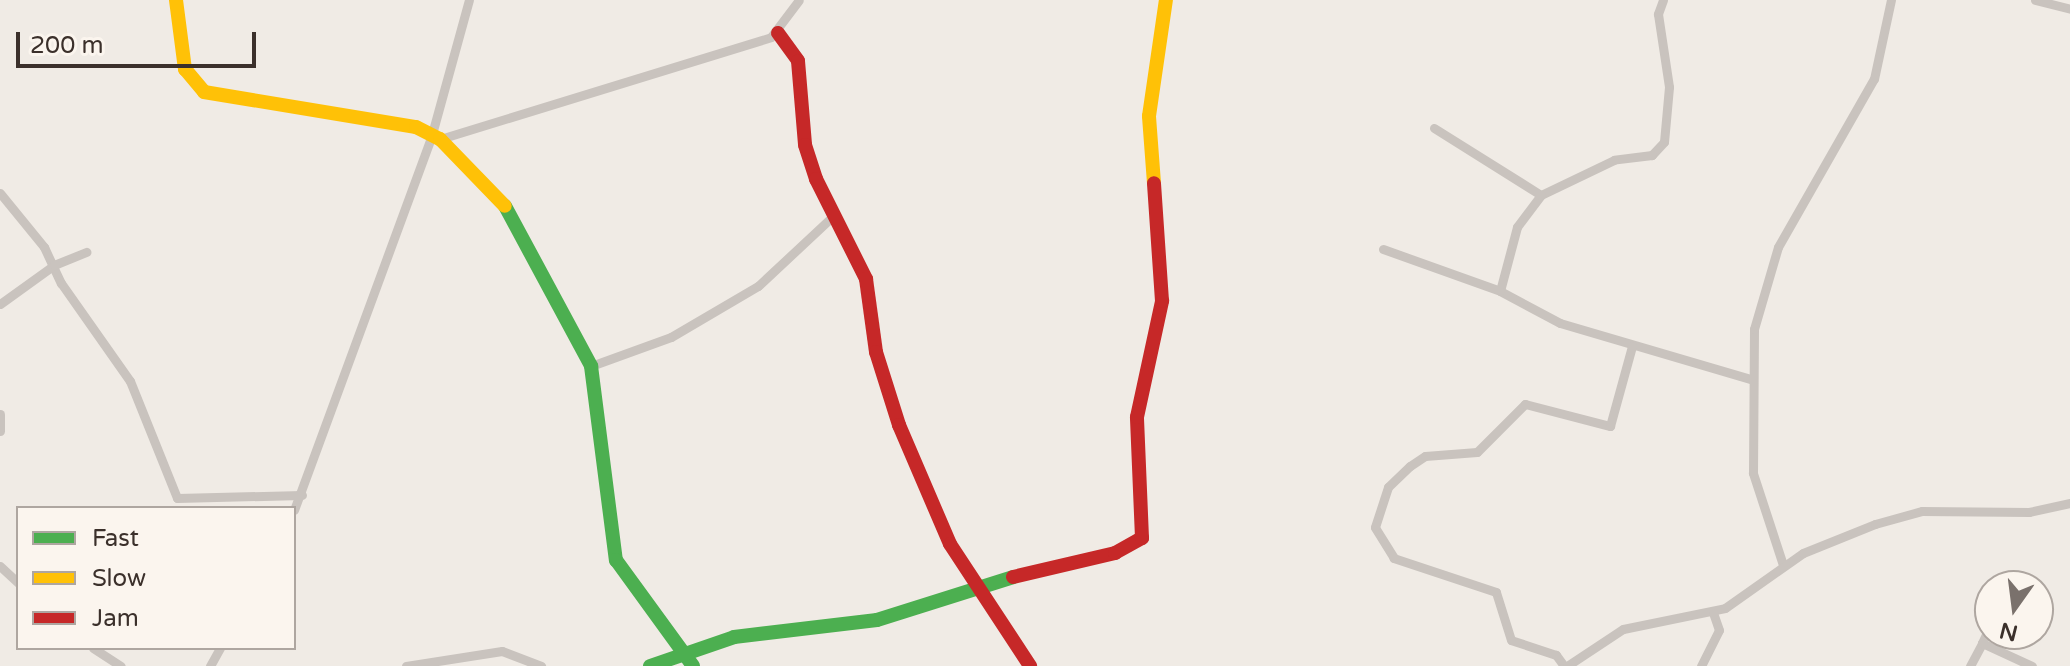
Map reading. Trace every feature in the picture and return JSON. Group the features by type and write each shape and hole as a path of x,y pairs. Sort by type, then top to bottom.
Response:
{"street":[{"path":"176,0 185,69 204,92 376,116 436,136 500,197 591,366 616,560 693,666"},
{"path":"296,506 436,136 469,0"},
{"path":"436,136 778,33 799,0"},
{"path":"650,666 681,651 734,637 877,620 946,593 981,589 1115,553 1146,529 1137,417 1162,301 1149,116 1166,0"},
{"path":"1500,291 1517,227 1541,195 1614,160 1652,155 1664,142 1663,0"},
{"path":"1783,565 1753,473 1750,379 1754,329 1778,247 1874,79 1891,0"},
{"path":"2035,0 2070,9"},
{"path":"778,33 798,61 805,145 831,218 859,256 899,425 950,544 1030,666"},
{"path":"1434,128 1541,195"},
{"path":"0,193 54,265 139,397 177,498 302,495"},
{"path":"591,366 671,337 758,286 831,218"},
{"path":"1383,249 1500,291 1551,320 1750,379"},
{"path":"0,304 54,265 87,252"},
{"path":"1632,346 1610,426 1525,404 1477,452 1425,456 1410,466 1388,487 1375,527 1394,558 1496,592 1511,640 1556,655 1566,666 1623,629 1713,613 1783,565 1841,536 1922,511 2029,512 2070,503"},
{"path":"0,414 0,431"},
{"path":"0,566 16,581"},
{"path":"1701,666 1719,630 1713,613"},
{"path":"96,650 121,666"},
{"path":"1997,650 2032,666"},
{"path":"406,666 502,651 541,666"}],"traffic: fast":[{"path":"505,206 591,366 616,560 693,666"},
{"path":"650,666 734,637 877,620 1013,577"}],"traffic: slow":[{"path":"176,0 185,69 204,92 416,127 440,139 505,206"},
{"path":"1154,183 1149,116 1166,0"}],"traffic: jam":[{"path":"778,33 798,61 805,145 816,179 866,279 876,352 899,425 950,544 1030,666"},
{"path":"1013,577 1115,553 1142,538 1137,417 1162,301 1154,183"}]}
